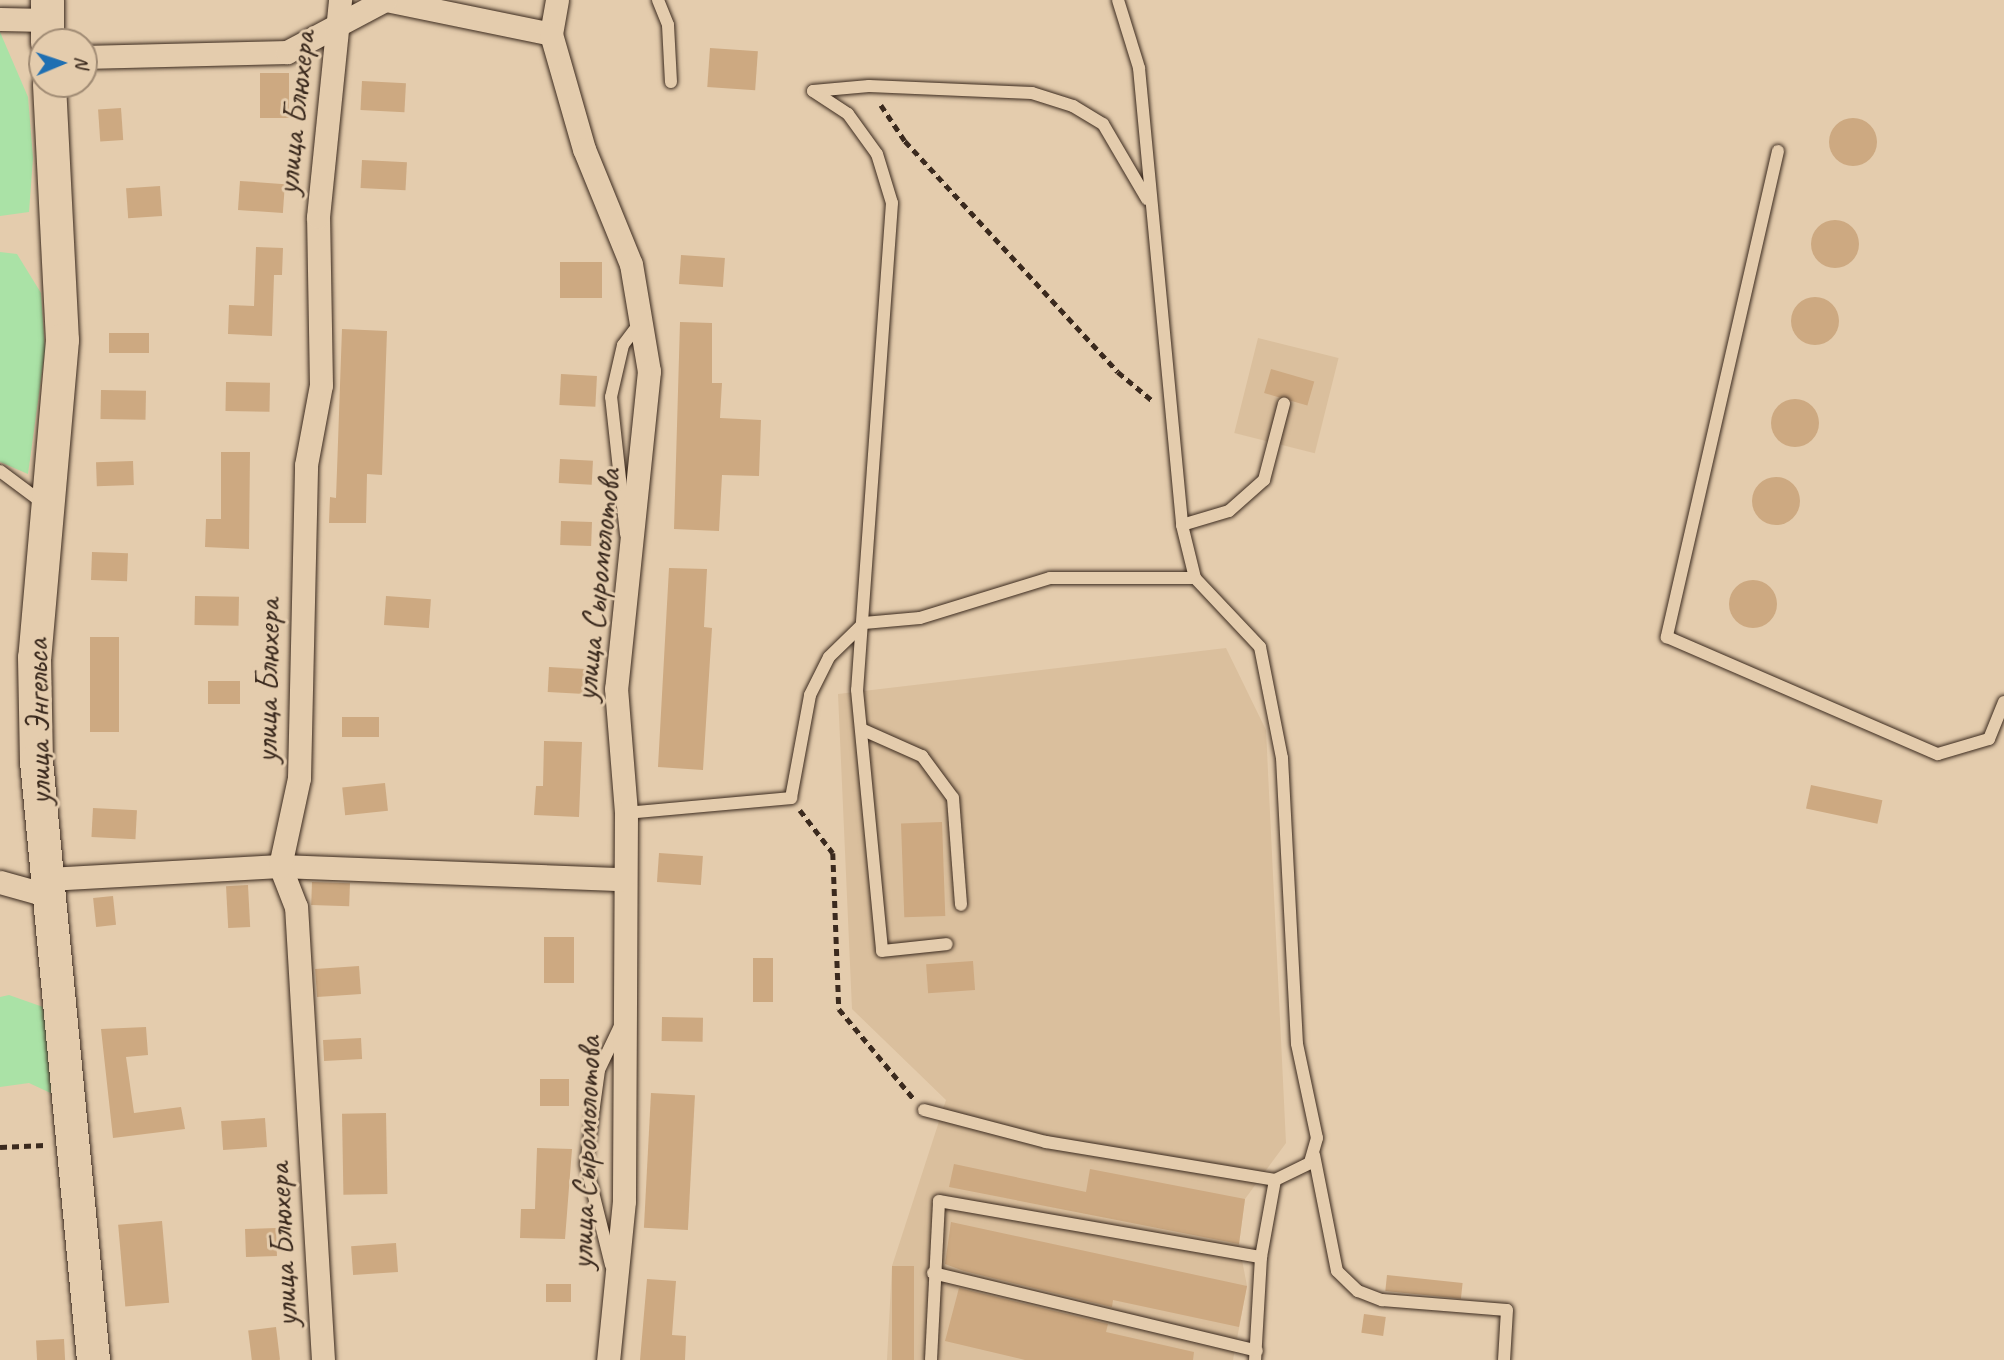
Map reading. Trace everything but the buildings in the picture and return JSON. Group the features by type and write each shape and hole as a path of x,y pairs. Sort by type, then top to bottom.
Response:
{"main road":[{"name":"улица Энгельса","path":"50,98 62,340 34,657 49,887 93,1360"}],"street":[{"path":"98,57 287,52 340,10 386,0 551,34"},
{"name":"улица Сыромолотова","path":"556,0 551,34 644,318 648,409 616,688 626,813 623,879 624,1201 608,1360"},
{"name":"улица Блюхера","path":"323,1360 296,907 280,866 299,778 306,465 321,385 318,217 340,10"},
{"path":"0,19 47,21"},
{"path":"0,882 49,887 280,866 623,879"}],"lane":[{"path":"658,0 668,25 671,82"},
{"path":"924,1110 1046,1142 1275,1180 1310,1163 1317,1138 1297,1044 1282,758 1260,647 1195,579 1182,525 1167,413 1139,68 1115,3"},
{"path":"947,944 883,951 861,729 864,624 892,203 877,154 849,114 813,91 869,86 1032,93 1073,106 1102,124 1150,202"},
{"path":"1778,150 1667,636 1938,754 1989,739 2004,702"},
{"path":"632,565 611,397 623,345 644,318"},
{"path":"1182,525 1229,511 1264,480 1284,404"},
{"path":"0,471 47,505"},
{"path":"626,813 791,798 810,695 829,657 864,624 920,618 1050,578 1195,579"},
{"path":"861,729 922,756 953,798 961,905"},
{"path":"615,1282 586,1164 599,1070 624,1019"},
{"path":"1313,1151 1337,1271 1358,1291 1382,1300 1507,1310 1504,1360"},
{"path":"933,1273 1256,1355 1261,1257 1275,1180"},
{"path":"933,1359 933,1273 939,1201 1261,1257"}],"path":[{"path":"869,86 905,141 1118,372 1167,413"},
{"path":"791,798 833,853 839,1009 924,1110"},
{"path":"0,1147 74,1144"}],"shaded area":[{"path":"1258,338 1339,358 1315,453 1234,433"},
{"path":"1226,648 1266,730 1286,1143 1245,1199 1239,1244 1247,1286 1233,1360 887,1360 892,1266 946,1100 852,1009 838,694"}],"green space":[{"path":"0,32 28,97 33,158 29,212 0,216"},
{"path":"0,252 17,254 41,293 45,350 28,474 0,462"},
{"path":"9,995 43,1007 57,1096 29,1083 0,1087 0,997"}]}
